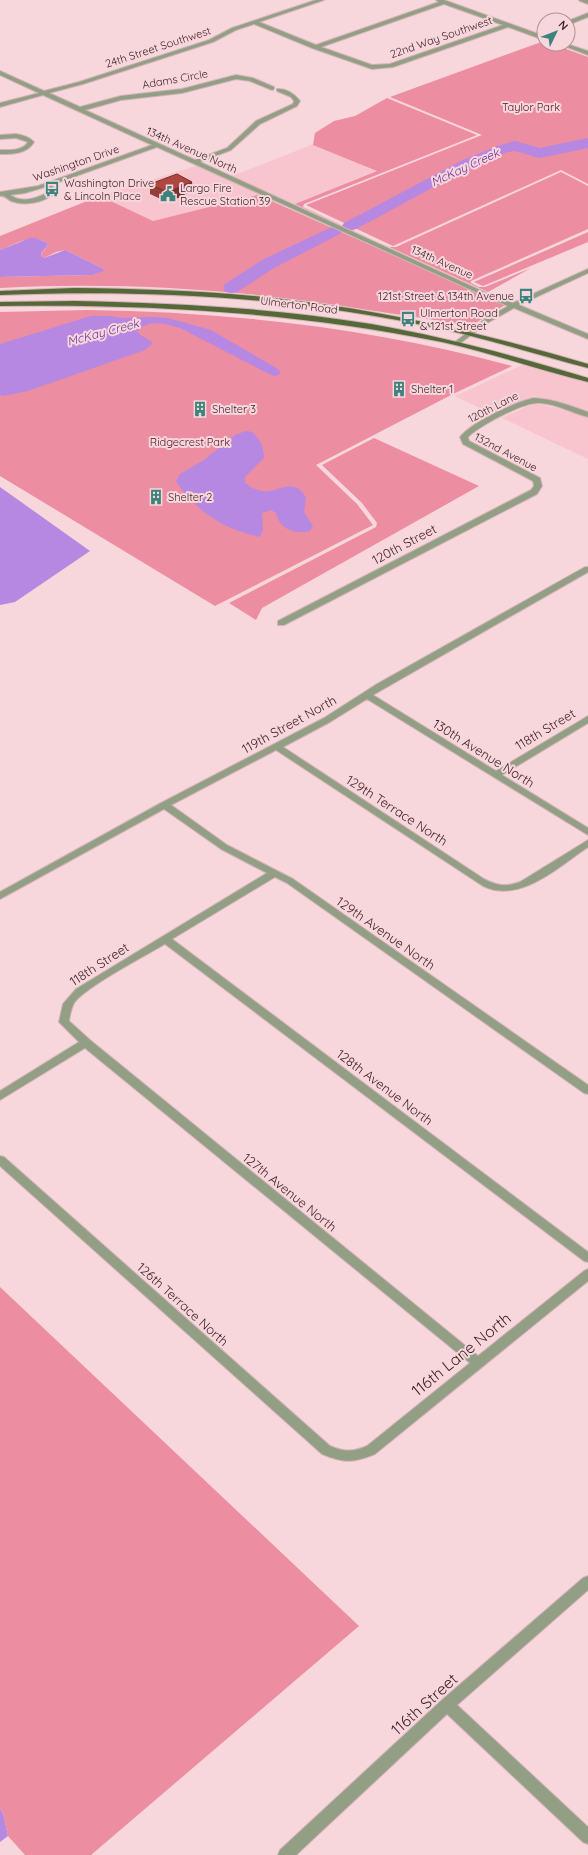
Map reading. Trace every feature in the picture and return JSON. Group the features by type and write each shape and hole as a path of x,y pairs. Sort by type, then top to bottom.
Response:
{"main road":[{"name":"Ulmerton Road","path":"0,293 125,291 217,296 320,306 420,323 468,333 588,366"},
{"name":"Ulmerton Road","path":"0,304 117,303 201,306 343,321 457,343 561,371 588,380"}],"street":[{"name":"24th Street Southwest","path":"0,105 45,93 211,41 228,31 320,0"},
{"path":"582,0 588,2"},
{"path":"314,47 441,1 536,34"},
{"path":"576,20 588,15"},
{"name":"22nd Way Southwest","path":"252,22 358,64 381,67 391,66 508,25"},
{"path":"576,49 588,53"},
{"path":"0,73 45,93"},
{"name":"Adams Circle","path":"81,109 99,103 182,91 236,78 251,79 272,88"},
{"path":"194,162 220,154 239,142 252,127 260,121 295,105 298,101 293,96 279,90"},
{"name":"134th Avenue North","path":"45,93 332,224"},
{"path":"0,137 16,135 27,138 31,142 28,147 20,151 0,152"},
{"name":"Washington Drive","path":"2,194 25,191 46,185 157,145"},
{"path":"2,194 19,202 33,201 50,194 52,189 46,185"},
{"name":"134th Avenue","path":"332,224 491,297 513,304 588,337"},
{"path":"457,343 478,325 513,304 588,272"},
{"name":"120th Lane","path":"464,437 476,428 523,403 534,400 588,415"},
{"name":"132nd Avenue","path":"464,437 466,442 475,448 537,480 538,486"},
{"name":"120th Street","path":"281,623 534,492 538,486"},
{"name":"119th Street North","path":"0,896 164,805 277,747 380,686 588,569"},
{"name":"130th Avenue North","path":"367,695 588,832"},
{"name":"118th Street","path":"495,775 588,719"},
{"name":"129th Terrace North","path":"277,747 481,881 493,887 504,889 514,888 527,882 588,843"},
{"name":"129th Avenue North","path":"164,805 224,847 275,873 296,886 588,1090"},
{"name":"118th Street","path":"86,1043 64,1022 64,1010 69,1001 90,984 275,873"},
{"name":"128th Avenue North","path":"165,939 588,1258"},
{"path":"0,1096 86,1043"},
{"name":"127th Avenue North","path":"86,1043 477,1362"},
{"name":"126th Terrace North","path":"0,1160 326,1450 340,1456 354,1457"},
{"name":"116th Lane North","path":"354,1457 371,1450 477,1362 588,1274"},
{"name":"116th Street","path":"285,1855 447,1705 588,1582"},
{"path":"447,1705 588,1837"}],"shaded area":[{"path":"314,144 378,170 295,204 232,176"},
{"path":"196,166 288,207 258,196 153,221 100,196"},
{"path":"525,364 588,383 588,411 535,396 519,402 494,415 455,396"},
{"path":"534,403 588,418 588,459 502,418"}],"green space":[{"name":"Taylor Park","path":"536,44 536,52 574,52 588,57 588,184 561,170 393,246 306,205 482,135 390,97"},
{"path":"387,98 477,135 304,204 303,207 374,240 295,204 377,171 313,145 315,133 334,121 355,116"},
{"path":"561,172 588,186 588,229 471,281 471,283 479,287 485,287 531,268 488,292 389,247 396,247"},
{"path":"258,195 505,305 469,327 431,319 322,303 231,292 92,286 0,288 0,277 93,275 104,269 65,250 56,252 44,258 41,256 42,252 47,247 48,243 41,240 24,240 0,250 0,236 97,197 100,196 153,221"},
{"path":"588,232 588,242 483,286 474,282"},
{"name":"Ridgecrest Park","path":"87,310 195,314 301,324 407,342 512,366 453,394 316,465 357,504 373,525 215,606 0,476 0,312"},
{"path":"374,438 479,486 262,608 256,620 229,603 376,527 377,523 362,503 322,465"},
{"path":"0,1287 359,1626 91,1855 25,1855 8,1836 3,1813 0,1809"}],"water":[{"path":"30,238 35,238 48,243 41,254 44,258 65,250 104,269 103,271 93,275 0,277 0,250"},
{"path":"91,316 110,316 121,318 168,318 211,330 278,369 281,374 275,376 269,374 180,328 157,323 146,325 137,332 151,341 152,344 145,350 28,391 4,396 0,395 0,344"},
{"path":"246,431 252,432 259,440 264,458 245,477 245,483 262,491 285,487 300,489 306,497 304,512 313,526 310,531 298,532 288,530 278,519 276,513 271,510 262,513 263,530 260,537 241,532 216,521 201,510 182,490 176,481 180,474 204,460 235,435"},
{"path":"0,487 90,551 15,602 0,605"},
{"path":"0,1809 3,1813 8,1836 0,1842"}],"building":[{"path":"177,174 192,182 167,192 150,184"}],"waterway":[{"name":"McKay Creek","path":"350,226 468,163 502,149 515,146 540,153 588,143"},
{"name":"McKay Creek","path":"231,288 268,264 334,231"}],"place":[{"name":"Washington Drive & Lincoln Place","path":"52,189"},
{"name":"Largo Fire Rescue Station 39","path":"168,194"},
{"name":"121st Street & 134th Avenue","path":"526,296"},
{"name":"Ulmerton Road & 121st Street","path":"408,319"},
{"name":"Shelter 1","path":"399,389"},
{"name":"Shelter 3","path":"200,409"},
{"name":"Shelter 2","path":"156,497"}]}
